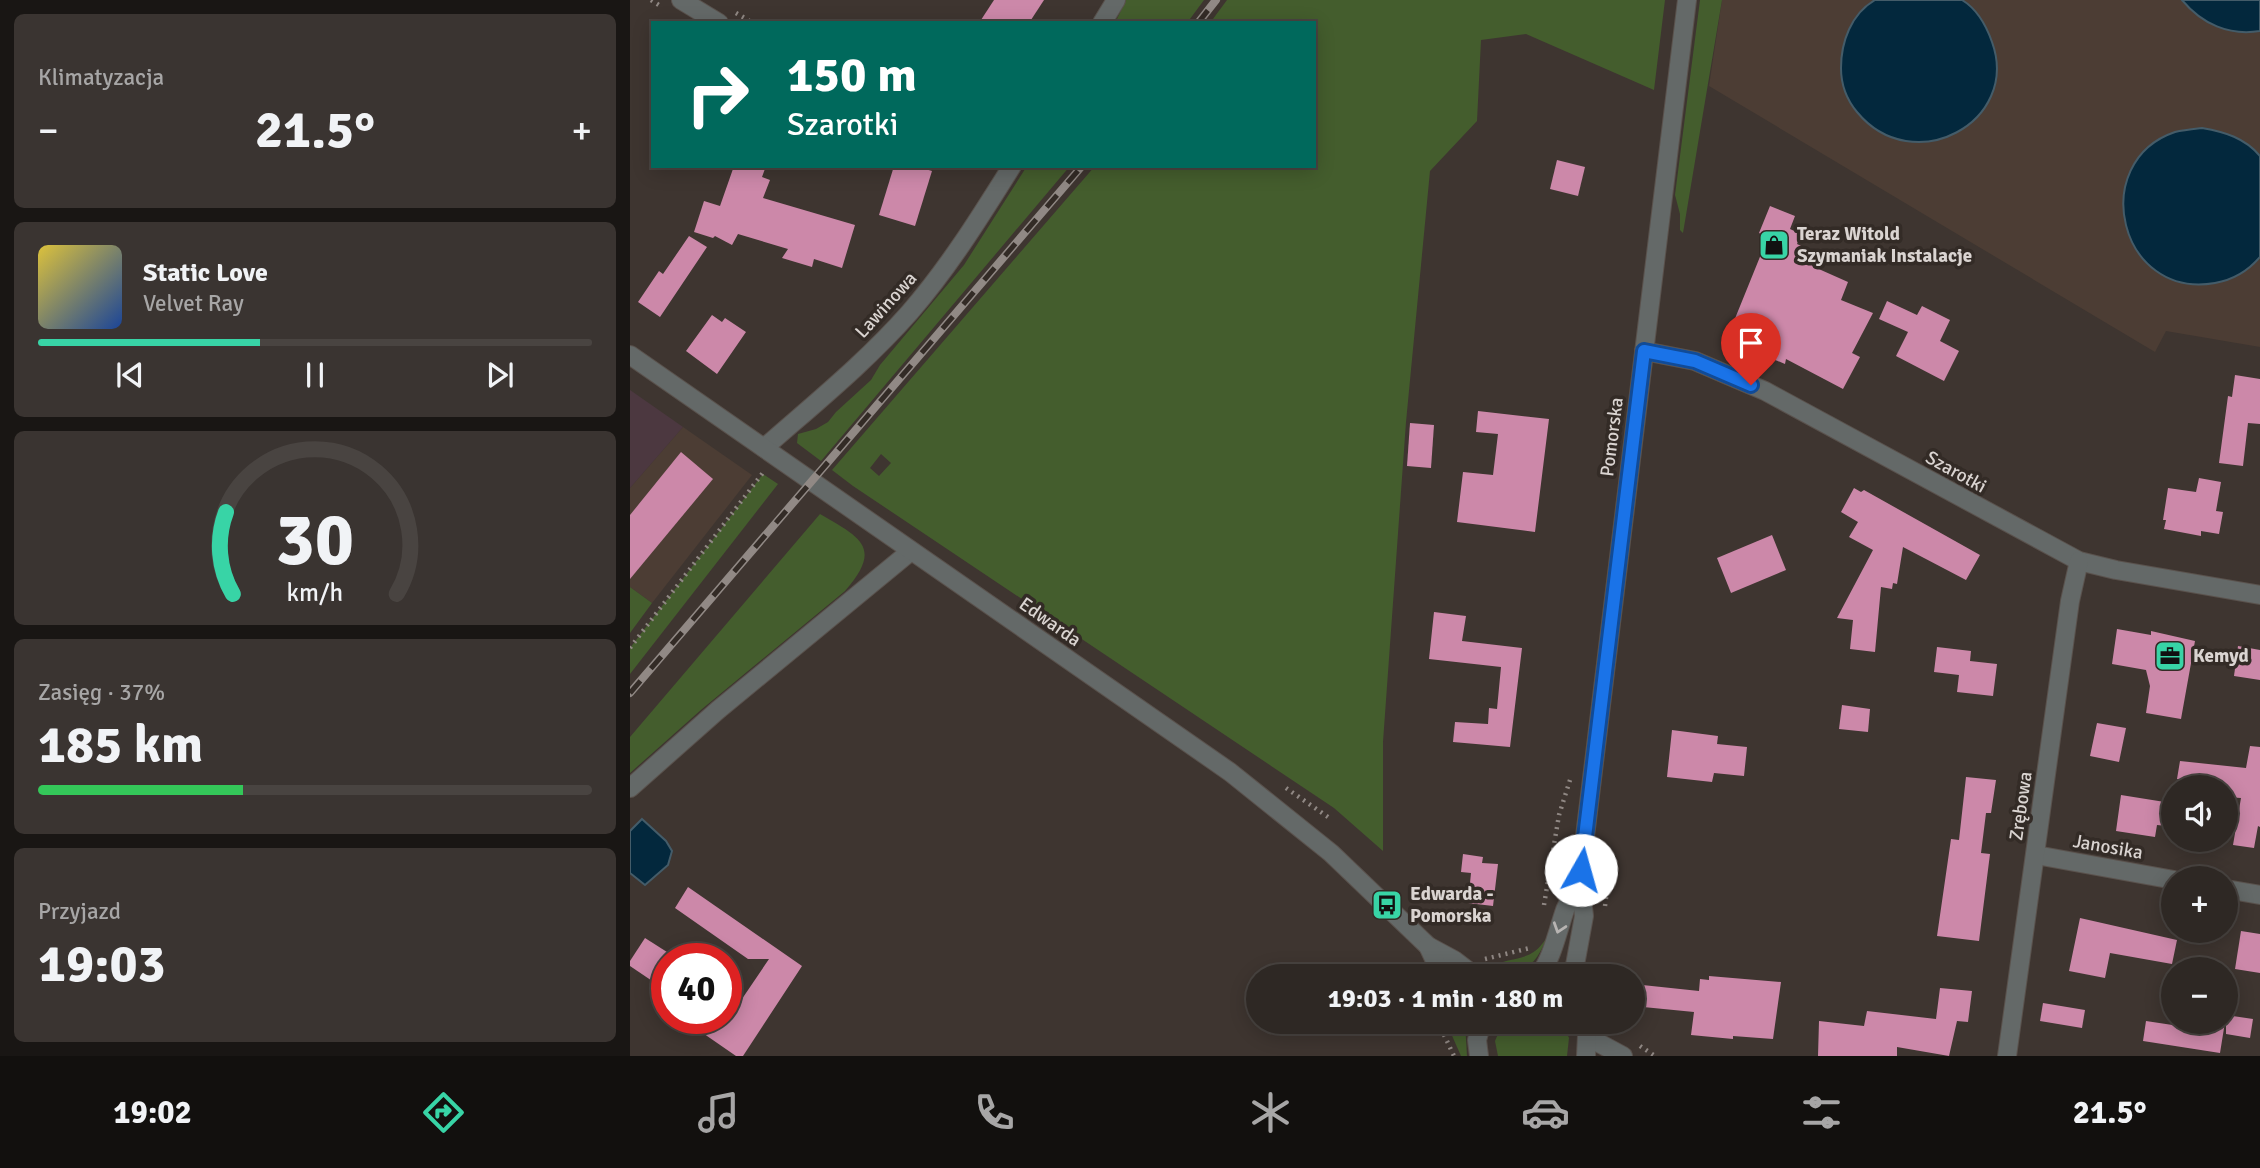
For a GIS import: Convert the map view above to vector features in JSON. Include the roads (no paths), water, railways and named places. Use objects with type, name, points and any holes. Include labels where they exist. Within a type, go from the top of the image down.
[{"type":"street","points":[[681,0],[716,21]]},
{"type":"street","points":[[1103,21],[1116,0]]},
{"type":"street","name":"Pomorska","points":[[1575,964],[1584,916],[1580,880],[1686,0]]},
{"type":"street","name":"Lawinowa","points":[[769,452],[908,314],[965,241],[1011,168]]},
{"type":"street","name":"Szarotki","points":[[1644,351],[1695,361],[1765,391],[2079,561],[2260,595]]},
{"type":"street","name":"Edwarda","points":[[630,355],[1230,772],[1340,861],[1427,946],[1459,964]]},
{"type":"street","points":[[630,788],[708,718],[911,551]]},
{"type":"street","name":"Zrębowa","points":[[2007,1056],[2070,601],[2079,561]]},
{"type":"street","name":"Janosika","points":[[2036,855],[2161,878]]},
{"type":"street","name":"Pomorska","points":[[1546,964],[1565,911],[1580,880]]},
{"type":"street","points":[[2238,891],[2260,895]]},
{"type":"street","name":"Edwarda","points":[[1427,946],[1437,964]]},
{"type":"street","points":[[1586,1056],[1587,1034]]},
{"type":"street","points":[[1591,1034],[1597,1042],[1623,1056]]},
{"type":"water","points":[[1875,0],[1962,0],[1977,13],[1992,42],[1997,71],[1991,96],[1977,117],[1956,132],[1932,141],[1906,141],[1880,132],[1857,112],[1843,86],[1841,58],[1845,39],[1854,21]]},
{"type":"water","points":[[2182,0],[2260,0],[2260,31],[2227,30],[2198,16]]},
{"type":"water","points":[[2202,128],[2234,137],[2260,156],[2260,257],[2245,271],[2228,280],[2215,283],[2182,283],[2156,271],[2137,251],[2126,225],[2124,197],[2131,171],[2148,148],[2175,132]]},
{"type":"water","points":[[642,819],[666,841],[672,851],[668,865],[645,885],[630,873],[630,831]]},
{"type":"railway","points":[[1200,21],[1216,0]]},
{"type":"railway","points":[[630,693],[1080,168]]},
{"type":"place","name":"Teraz Witold Szymaniak Instalacje","points":[[1774,245]]},
{"type":"place","name":"Kemyd","points":[[2170,656]]},
{"type":"place","name":"Edwarda - Pomorska","points":[[1387,905]]}]
